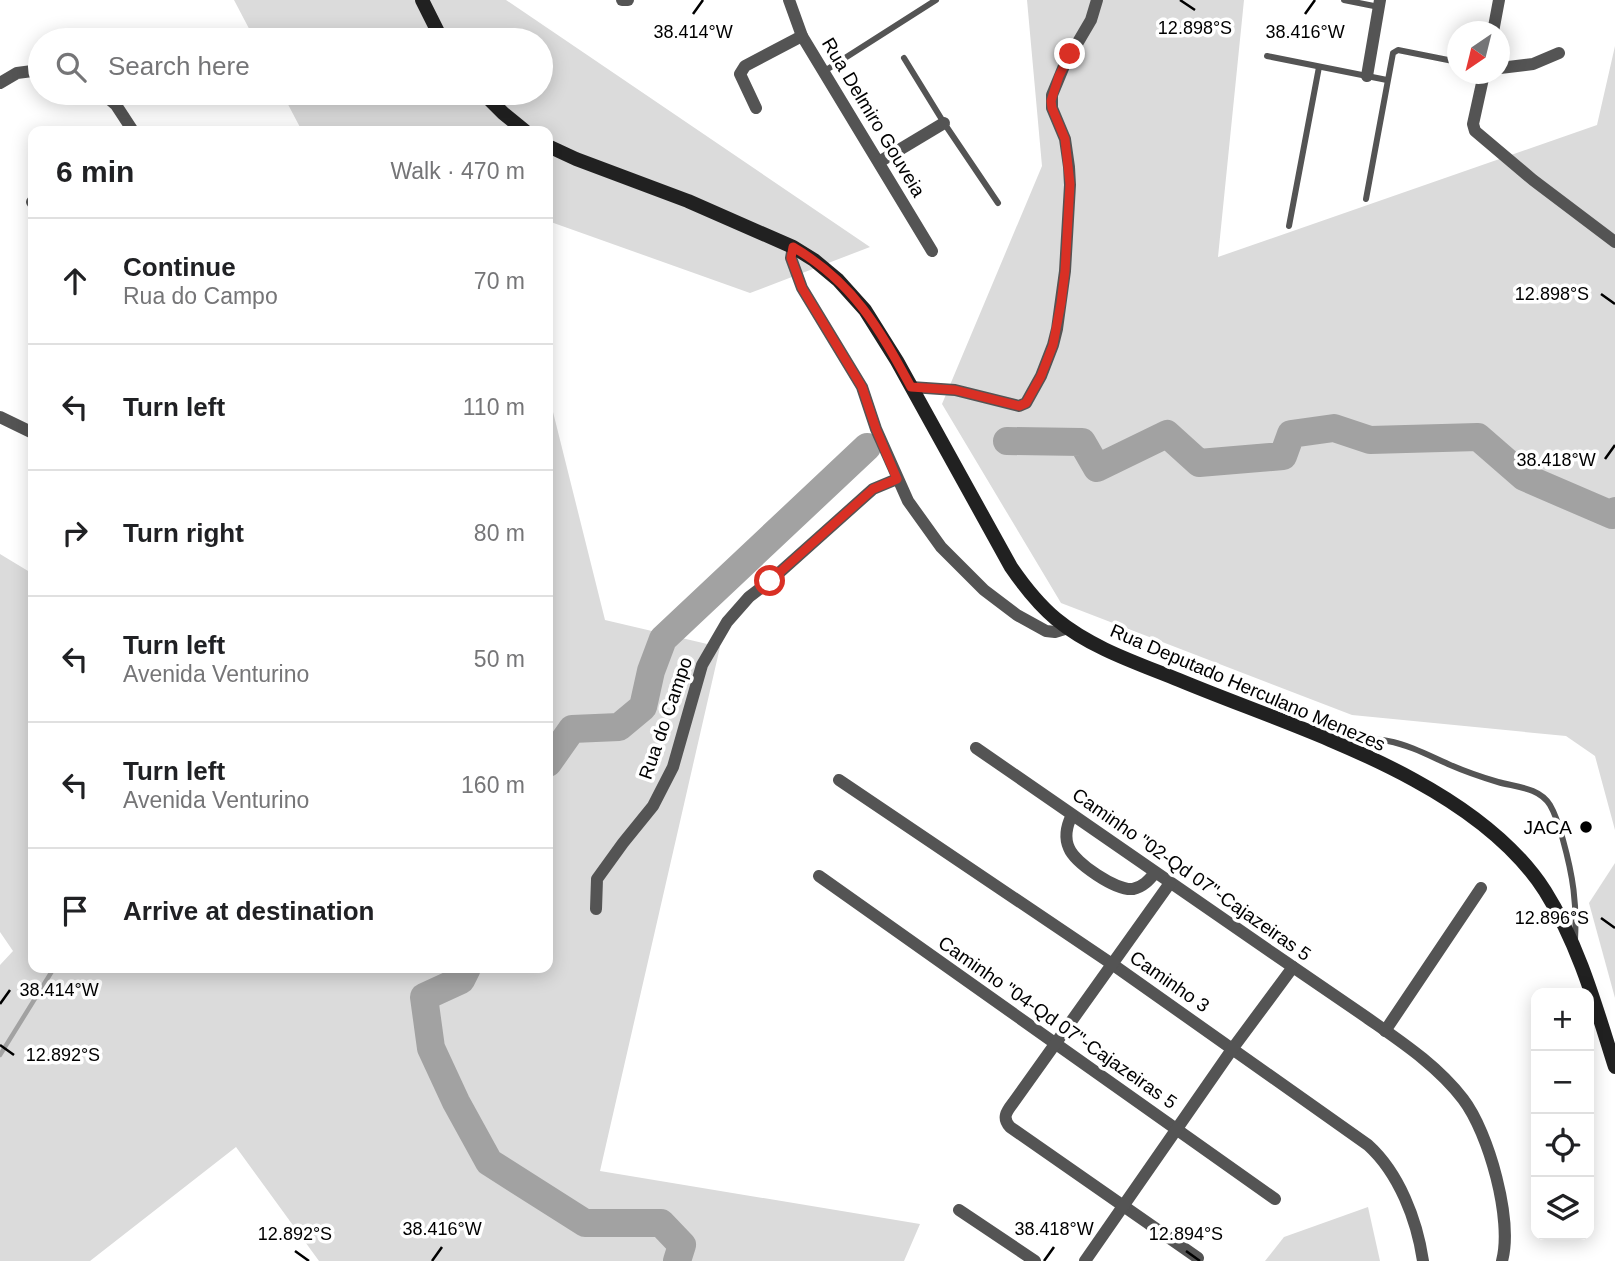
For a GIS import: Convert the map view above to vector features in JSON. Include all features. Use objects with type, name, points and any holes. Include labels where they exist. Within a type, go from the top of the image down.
[{"type":"main road","points":[[422,0],[436,28]]},
{"type":"main road","points":[[495,105],[519,126]]},
{"type":"main road","name":"Rua Deputado Herculano Menezes","points":[[553,148],[688,201],[793,247],[838,280],[865,310],[1011,567],[1028,592],[1058,621],[1091,642],[1137,664],[1333,742],[1423,785],[1479,821],[1505,842],[1544,889],[1562,920],[1585,974],[1615,1067]]},
{"type":"street","points":[[621,0],[628,0]]},
{"type":"street","name":"Rua Delmiro Gouveia","points":[[789,0],[802,36],[932,251]]},
{"type":"street","points":[[911,387],[955,390],[1019,406],[1026,403],[1041,376],[1053,345],[1061,303],[1070,184],[1065,139],[1051,101],[1064,66],[1091,20],[1097,0]]},
{"type":"street","points":[[1495,21],[1499,0]]},
{"type":"street","points":[[1367,76],[1380,4]]},
{"type":"street","points":[[756,108],[741,71],[745,66],[802,36]]},
{"type":"street","points":[[1510,67],[1533,64],[1559,53]]},
{"type":"street","points":[[0,83],[17,73],[28,72]]},
{"type":"street","points":[[1482,84],[1473,124],[1475,131],[1533,180],[1615,242]]},
{"type":"street","points":[[116,105],[131,126]]},
{"type":"street","points":[[879,162],[944,123]]},
{"type":"street","points":[[793,247],[791,258],[802,288],[862,387],[876,429],[908,501],[941,547],[984,590],[1017,615],[1046,631],[1055,632],[1068,628]]},
{"type":"street","points":[[0,417],[28,431]]},
{"type":"street","name":"Rua do Campo","points":[[596,909],[597,879],[653,806],[673,767],[702,665],[719,633],[748,597],[770,581],[873,489],[897,479]]},
{"type":"street","name":"Caminho \"02-Qd 07\"-Cajazeiras 5","points":[[976,748],[1427,1061],[1463,1099],[1489,1150],[1505,1232],[1502,1261]]},
{"type":"street","name":"Caminho 3","points":[[839,780],[1233,1048],[1379,1155],[1392,1171],[1404,1194],[1423,1261]]},
{"type":"street","points":[[1072,815],[1066,839],[1073,855],[1080,862],[1113,885],[1123,888],[1141,886],[1154,873]]},
{"type":"street","name":"Caminho \"04-Qd 07\"-Cajazeiras 5","points":[[819,876],[1275,1199]]},
{"type":"street","points":[[1170,883],[1013,1103],[1005,1122],[1198,1258]]},
{"type":"street","points":[[1385,1031],[1481,888]]},
{"type":"street","points":[[1085,1261],[1233,1048],[1293,967]]},
{"type":"street","points":[[959,1210],[1035,1261]]},
{"type":"lane","points":[[823,72],[936,0]]},
{"type":"lane","points":[[1344,0],[1380,4]]},
{"type":"lane","points":[[1366,199],[1393,53],[1398,50],[1447,60]]},
{"type":"lane","points":[[1267,56],[1387,80]]},
{"type":"lane","points":[[904,58],[998,203]]},
{"type":"lane","points":[[1289,226],[1319,67]]},
{"type":"lane","points":[[1333,742],[1387,741],[1407,746],[1472,774],[1532,790],[1543,797],[1550,804],[1560,828],[1574,887],[1575,949]]},
{"type":"shaded area","points":[[234,0],[506,0],[547,28],[249,28]]},
{"type":"shaded area","points":[[1027,0],[1244,0],[1218,257],[1597,125],[1615,46],[1615,830],[1595,756],[1566,736],[1352,715],[1061,603],[942,404],[1042,166]]},
{"type":"shaded area","points":[[553,32],[870,247],[750,293],[553,223],[553,126],[299,126],[288,105],[553,105]]},
{"type":"shaded area","points":[[553,412],[605,620],[720,647],[600,1171],[920,1224],[904,1261],[319,1261],[236,1147],[90,1261],[0,1261],[0,965],[13,951],[0,932],[0,554],[28,571],[28,973],[553,973]]},
{"type":"shaded area","points":[[1615,863],[1615,998],[1589,903]]},
{"type":"shaded area","points":[[1368,1207],[1380,1261],[1265,1261],[1284,1237]]},
{"type":"waterway","points":[[1007,441],[1082,442],[1097,468],[1167,434],[1199,463],[1283,456],[1291,434],[1334,428],[1370,440],[1478,437],[1524,477],[1612,515],[1615,511]]},
{"type":"waterway","points":[[553,756],[572,729],[619,727],[643,707],[651,671],[663,639],[867,447]]},
{"type":"waterway","points":[[0,1055],[51,973]]},
{"type":"waterway","points":[[464,973],[461,980],[424,997],[431,1048],[456,1102],[489,1162],[585,1223],[661,1223],[682,1245],[677,1261]]},
{"type":"place","name":"JACA","points":[[1586,827]]},
{"type":"route","points":[[770,581],[873,489],[897,479],[862,387],[802,288],[791,258],[793,247],[814,260],[850,292],[865,310],[911,387],[955,390],[1019,406],[1026,403],[1041,376],[1053,345],[1061,303],[1070,184],[1065,139],[1051,101],[1070,54]]}]
